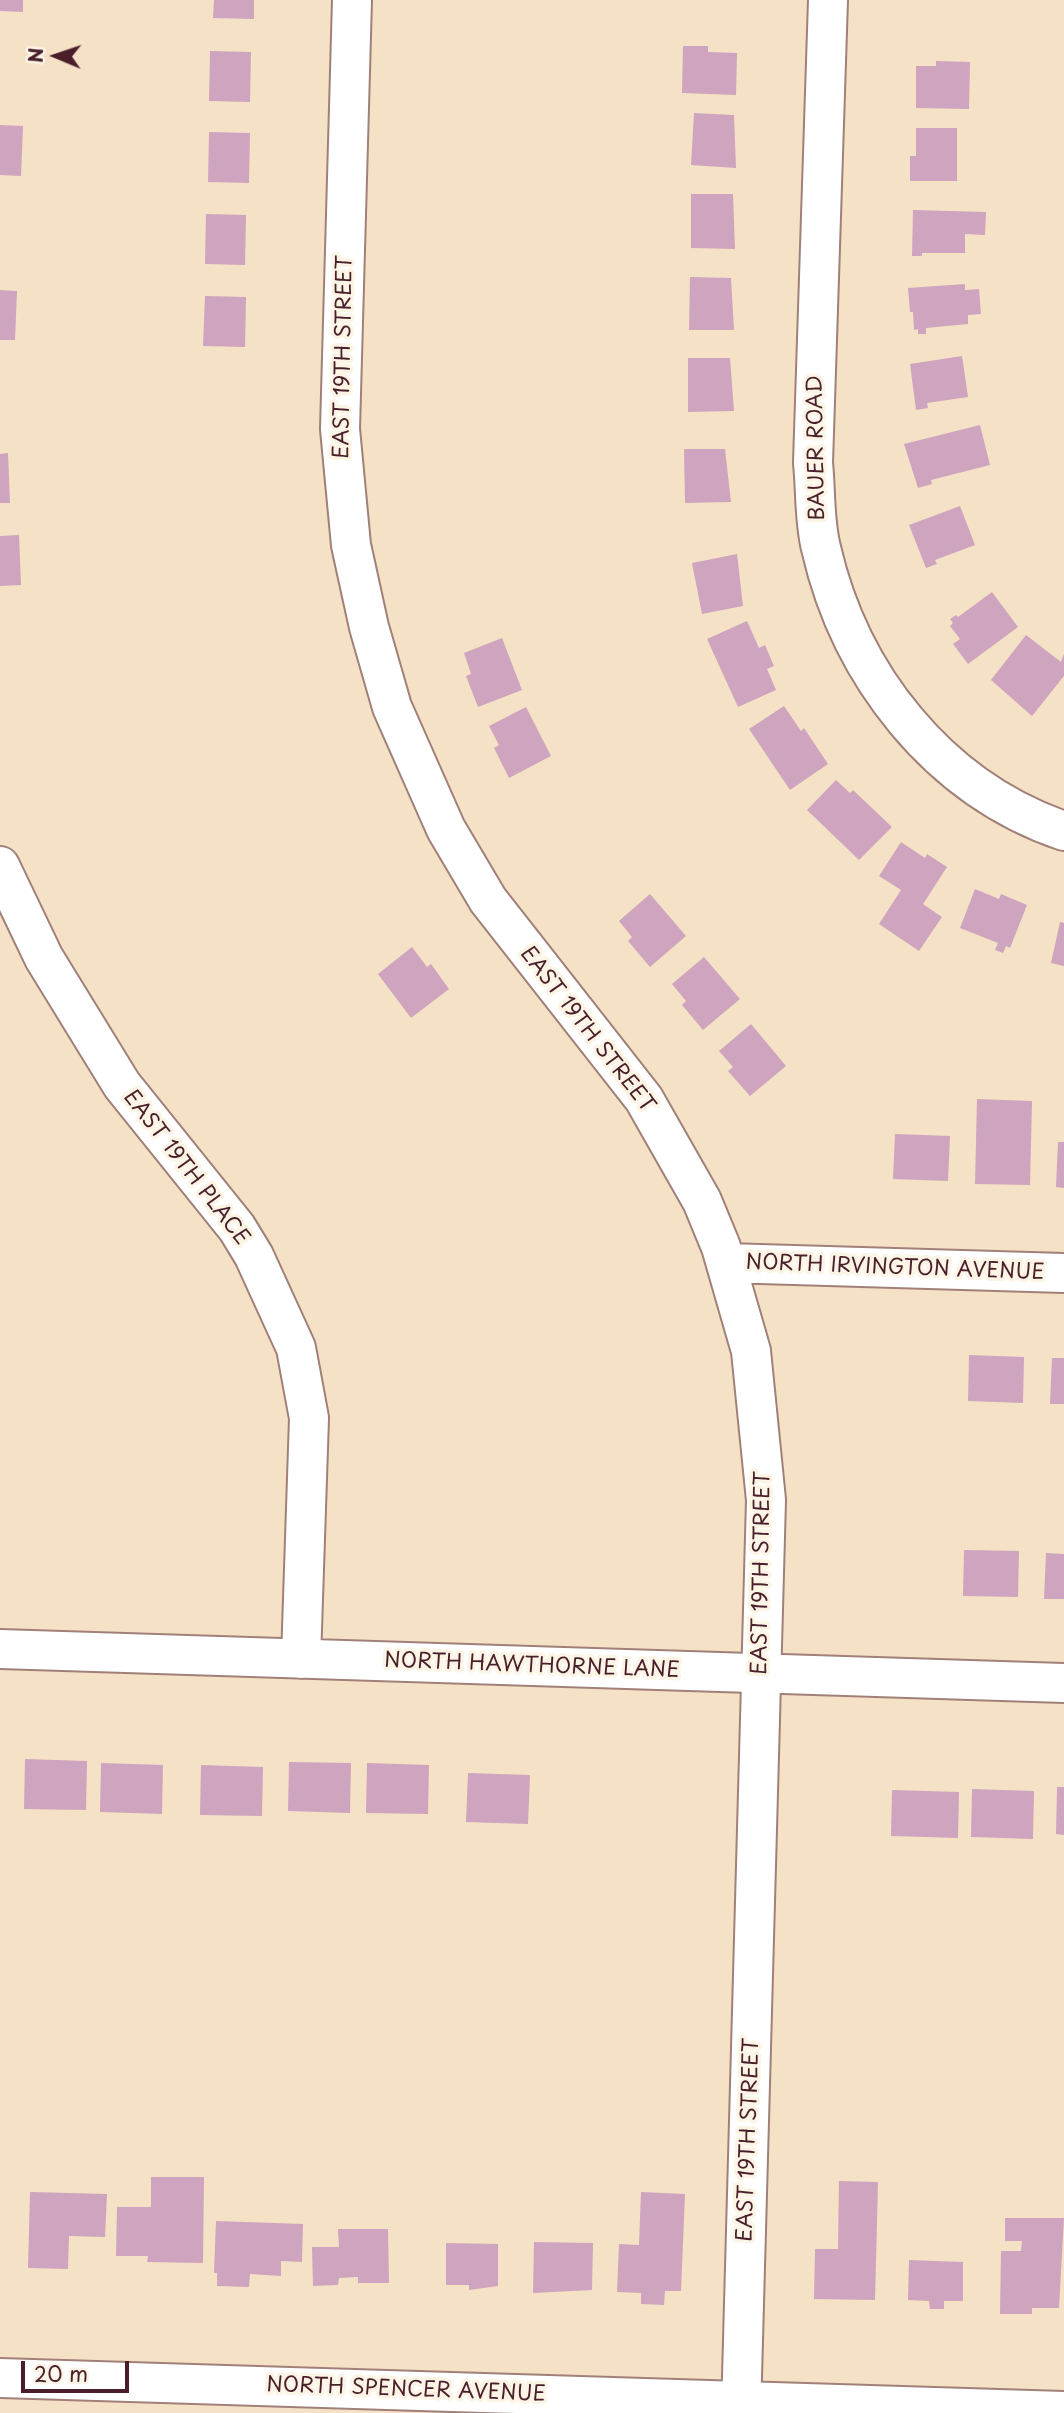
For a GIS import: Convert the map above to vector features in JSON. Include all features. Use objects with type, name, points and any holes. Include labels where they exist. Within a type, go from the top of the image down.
[{"type":"street","name":"EAST 19TH STREET","points":[[352,0],[340,429],[351,545],[383,675],[412,754],[446,829],[488,900],[644,1099],[702,1201],[726,1263],[751,1351],[760,1410],[766,1500],[741,2407]]},
{"type":"street","name":"BAUER ROAD","points":[[828,0],[813,463],[818,530],[824,562],[839,610],[860,655],[876,683],[906,723],[955,770],[994,798],[1023,814],[1064,831]]},
{"type":"street","name":"EAST 19TH PLACE","points":[[0,866],[22,914],[69,1001],[129,1094],[237,1228],[284,1316],[301,1364],[309,1418],[300,1659]]},
{"type":"street","name":"NORTH IRVINGTON AVENUE","points":[[726,1263],[1064,1273]]},
{"type":"street","name":"NORTH HAWTHORNE LANE","points":[[0,1649],[1064,1683]]},
{"type":"street","name":"NORTH SPENCER AVENUE","points":[[0,2378],[741,2407],[1064,2411]]},
{"type":"building","points":[[0,0],[23,0],[23,12],[0,11]]},
{"type":"building","points":[[214,0],[254,0],[254,19],[213,18]]},
{"type":"building","points":[[683,46],[708,46],[708,52],[737,53],[736,95],[682,93]]},
{"type":"building","points":[[210,51],[251,52],[250,102],[209,101]]},
{"type":"building","points":[[936,61],[970,62],[969,109],[916,108],[916,66],[936,66]]},
{"type":"building","points":[[694,113],[734,115],[736,168],[691,165]]},
{"type":"building","points":[[0,125],[23,126],[21,176],[0,175]]},
{"type":"building","points":[[916,128],[957,128],[957,181],[910,181],[910,156],[916,156]]},
{"type":"building","points":[[209,132],[250,133],[249,183],[208,182]]},
{"type":"building","points":[[691,194],[733,194],[735,249],[691,248]]},
{"type":"building","points":[[913,210],[986,212],[985,235],[965,234],[965,253],[922,253],[922,256],[912,256]]},
{"type":"building","points":[[206,214],[246,215],[245,265],[205,264]]},
{"type":"building","points":[[690,277],[731,278],[734,330],[689,330]]},
{"type":"building","points":[[965,284],[965,290],[979,289],[981,314],[968,315],[968,324],[926,328],[926,334],[918,334],[918,329],[914,330],[908,288]]},
{"type":"building","points":[[0,290],[17,291],[15,340],[0,340]]},
{"type":"building","points":[[205,296],[246,297],[245,347],[203,346]]},
{"type":"building","points":[[962,356],[968,397],[927,403],[928,408],[916,410],[910,364]]},
{"type":"building","points":[[688,358],[730,358],[734,411],[688,412]]},
{"type":"building","points":[[980,425],[990,465],[931,480],[932,484],[918,488],[904,444]]},
{"type":"building","points":[[684,449],[725,449],[731,502],[685,503]]},
{"type":"building","points":[[8,453],[10,503],[0,503],[0,454]]},
{"type":"building","points":[[960,506],[975,545],[935,560],[937,564],[926,568],[909,525]]},
{"type":"building","points":[[19,535],[21,585],[0,586],[0,536]]},
{"type":"building","points":[[737,554],[743,606],[702,614],[692,563]]},
{"type":"building","points":[[992,592],[1018,627],[968,664],[953,644],[960,639],[950,626],[953,623],[950,619],[956,615],[958,617]]},
{"type":"building","points":[[747,621],[759,648],[765,645],[774,666],[767,669],[776,690],[738,707],[707,639]]},
{"type":"building","points":[[1026,635],[1061,662],[1064,654],[1064,676],[1032,716],[991,680]]},
{"type":"building","points":[[502,638],[522,690],[478,707],[466,676],[471,674],[464,653]]},
{"type":"building","points":[[784,706],[801,731],[804,728],[828,764],[790,790],[749,729]]},
{"type":"building","points":[[526,707],[551,756],[509,778],[494,748],[499,745],[489,726]]},
{"type":"building","points":[[836,780],[850,793],[853,790],[892,827],[859,860],[807,810]]},
{"type":"building","points":[[901,842],[925,858],[927,854],[947,867],[923,904],[942,917],[919,951],[879,924],[901,890],[879,876]]},
{"type":"building","points":[[975,889],[999,899],[1001,894],[1027,905],[1010,948],[1006,946],[1003,953],[995,950],[998,943],[960,928]]},
{"type":"building","points":[[650,894],[686,936],[650,967],[628,941],[632,937],[619,921]]},
{"type":"building","points":[[1060,922],[1064,923],[1064,966],[1051,963]]},
{"type":"building","points":[[412,947],[427,967],[431,964],[449,989],[411,1018],[378,974]]},
{"type":"building","points":[[704,957],[740,999],[703,1030],[682,1005],[686,1001],[672,984]]},
{"type":"building","points":[[751,1024],[786,1066],[750,1096],[728,1071],[733,1067],[719,1051]]},
{"type":"building","points":[[977,1099],[1032,1101],[1030,1185],[975,1184]]},
{"type":"building","points":[[895,1134],[950,1136],[948,1181],[893,1179]]},
{"type":"building","points":[[1058,1142],[1064,1142],[1064,1188],[1056,1187]]},
{"type":"building","points":[[969,1355],[1024,1357],[1023,1403],[968,1401]]},
{"type":"building","points":[[1052,1358],[1064,1358],[1064,1404],[1050,1404]]},
{"type":"building","points":[[964,1550],[1019,1551],[1018,1597],[963,1596]]},
{"type":"building","points":[[1046,1553],[1064,1554],[1064,1599],[1044,1599]]},
{"type":"building","points":[[25,1759],[87,1761],[86,1810],[24,1809]]},
{"type":"building","points":[[289,1762],[351,1763],[350,1813],[288,1811]]},
{"type":"building","points":[[101,1763],[163,1765],[162,1814],[100,1812]]},
{"type":"building","points":[[367,1763],[429,1765],[428,1814],[366,1813]]},
{"type":"building","points":[[201,1765],[263,1767],[262,1816],[200,1815]]},
{"type":"building","points":[[468,1773],[530,1775],[528,1824],[466,1822]]},
{"type":"building","points":[[1057,1787],[1064,1787],[1064,1835],[1056,1834]]},
{"type":"building","points":[[972,1789],[1034,1791],[1033,1839],[971,1837]]},
{"type":"building","points":[[892,1790],[959,1792],[958,1838],[891,1836]]},
{"type":"building","points":[[151,2177],[204,2177],[203,2263],[147,2262],[148,2256],[116,2256],[117,2207],[151,2207]]},
{"type":"building","points":[[839,2181],[878,2182],[875,2300],[814,2299],[815,2249],[838,2249]]},
{"type":"building","points":[[30,2192],[107,2194],[105,2237],[69,2236],[68,2269],[28,2268]]},
{"type":"building","points":[[641,2192],[685,2194],[681,2291],[665,2291],[664,2305],[641,2304],[641,2293],[617,2292],[619,2244],[639,2245]]},
{"type":"building","points":[[1005,2218],[1064,2218],[1059,2308],[1032,2308],[1032,2314],[1000,2314],[1001,2251],[1021,2251],[1022,2241],[1005,2241]]},
{"type":"building","points":[[216,2221],[303,2224],[302,2262],[281,2261],[281,2276],[250,2274],[249,2287],[217,2286],[217,2273],[214,2273]]},
{"type":"building","points":[[338,2229],[388,2229],[389,2283],[358,2283],[358,2277],[339,2278],[338,2285],[313,2286],[312,2247],[339,2247]]},
{"type":"building","points":[[534,2242],[593,2243],[592,2290],[533,2293]]},
{"type":"building","points":[[446,2243],[498,2244],[498,2286],[469,2290],[469,2285],[446,2285]]},
{"type":"building","points":[[909,2260],[963,2262],[963,2301],[944,2301],[944,2309],[930,2309],[929,2301],[908,2300]]}]
